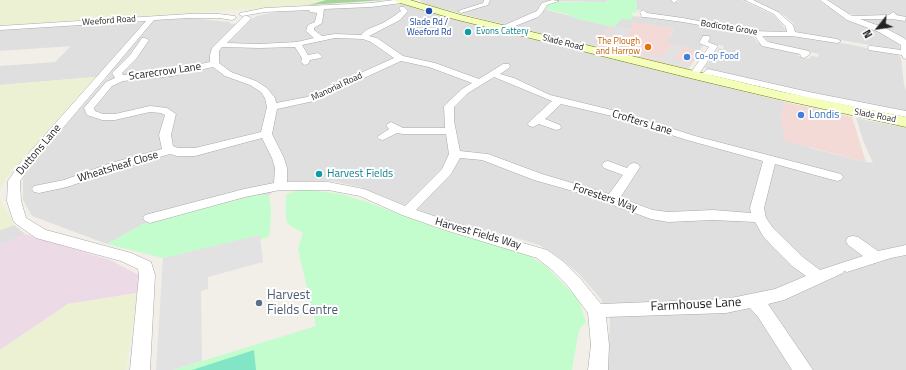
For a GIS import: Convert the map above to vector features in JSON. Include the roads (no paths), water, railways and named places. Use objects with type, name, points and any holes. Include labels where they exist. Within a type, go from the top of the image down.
[{"type":"main road","name":"Slade Road","points":[[402,5],[698,76],[848,107],[906,122]]},
{"type":"street","points":[[461,12],[486,4],[487,0]]},
{"type":"street","points":[[538,0],[547,3]]},
{"type":"street","points":[[502,28],[537,13],[542,5],[556,0]]},
{"type":"street","points":[[748,0],[776,13],[790,27],[792,34]]},
{"type":"street","points":[[823,0],[850,18],[894,36],[906,44],[906,55],[872,48]]},
{"type":"street","name":"Weeford Road","points":[[0,28],[189,16],[240,18],[279,10],[371,5],[402,5],[415,11]]},
{"type":"street","points":[[363,36],[389,23],[402,5]]},
{"type":"street","points":[[320,39],[310,31],[311,27],[318,23],[321,10]]},
{"type":"street","points":[[312,11],[332,10]]},
{"type":"street","name":"Bodicote Grove","points":[[641,14],[758,34],[767,32],[792,34],[837,41]]},
{"type":"street","points":[[850,18],[892,16],[905,19]]},
{"type":"street","name":"Duttons Lane","points":[[140,370],[147,275],[145,266],[126,256],[40,234],[20,220],[14,201],[14,181],[25,165],[152,18]]},
{"type":"street","points":[[240,18],[231,35],[216,50],[214,55],[214,64],[228,74],[253,83],[264,90],[270,98],[272,107],[266,134],[278,158],[281,168],[280,186]]},
{"type":"street","points":[[758,34],[765,44],[818,56]]},
{"type":"street","points":[[220,45],[259,46],[297,44],[340,35],[363,36],[374,40],[400,58],[432,65],[480,82]]},
{"type":"street","points":[[698,76],[714,46],[703,43],[706,38]]},
{"type":"street","points":[[121,78],[117,73],[146,43]]},
{"type":"street","points":[[297,44],[305,60],[318,56]]},
{"type":"street","name":"Manorial Road","points":[[272,107],[310,100],[400,58]]},
{"type":"street","name":"Scarecrow Lane","points":[[170,150],[165,135],[171,114],[168,112],[150,109],[115,117],[102,117],[91,113],[89,108],[109,84],[121,78],[172,73],[214,64]]},
{"type":"street","points":[[407,212],[447,171],[453,161],[455,154],[450,131],[448,113],[449,106],[460,94],[506,66]]},
{"type":"street","name":"Crofters Lane","points":[[492,74],[511,80],[547,97],[645,122],[690,138],[794,164],[816,165],[837,177]]},
{"type":"street","points":[[556,127],[535,122],[559,100]]},
{"type":"street","name":"Slade Road","points":[[848,107],[906,114]]},
{"type":"street","points":[[383,137],[394,127],[403,131],[450,131]]},
{"type":"street","points":[[170,150],[185,153],[195,152],[266,134]]},
{"type":"street","name":"Wheatsheaf Close","points":[[39,189],[66,188],[114,166],[170,150]]},
{"type":"street","name":"Foresters Way","points":[[455,154],[484,157],[538,178],[585,190],[634,209],[668,217],[713,215],[759,218]]},
{"type":"street","points":[[770,158],[757,208],[759,218],[768,232],[778,243],[798,262],[819,277]]},
{"type":"street","points":[[608,165],[632,170],[612,200]]},
{"type":"street","name":"Harvest Fields Way","points":[[150,218],[167,210],[280,186],[313,185],[346,189],[364,193],[407,212],[450,227],[526,248],[542,254],[558,266],[573,281],[597,311]]},
{"type":"street","points":[[853,241],[876,257]]},
{"type":"street","name":"Farmhouse Lane","points":[[597,311],[617,309],[726,306],[754,301],[778,295],[842,268],[876,257],[906,250]]},
{"type":"street","points":[[754,301],[764,312],[803,370]]},
{"type":"street","points":[[597,311],[600,345],[598,370]]},
{"type":"place","name":"Slade Rd / Weeford Rd","points":[[429,11]]},
{"type":"place","name":"Evons Cattery","points":[[468,32]]},
{"type":"place","name":"The Plough and Harrow","points":[[648,47]]},
{"type":"place","name":"Co-op Food","points":[[687,57]]},
{"type":"place","name":"Londis","points":[[801,115]]},
{"type":"place","name":"Harvest Fields","points":[[319,174]]},
{"type":"place","name":"Harvest Fields Centre","points":[[259,303]]}]
